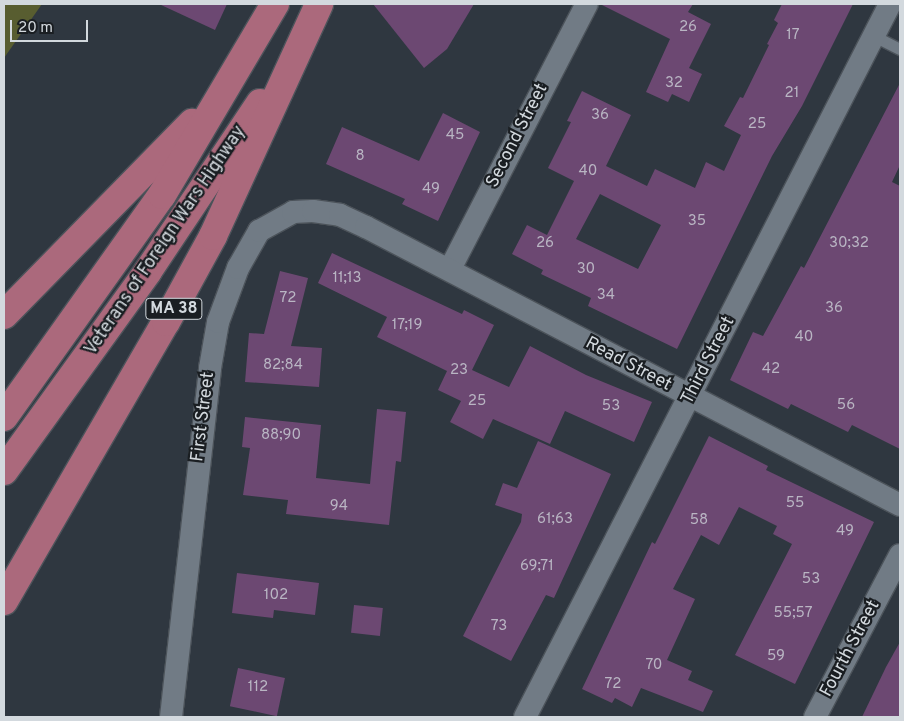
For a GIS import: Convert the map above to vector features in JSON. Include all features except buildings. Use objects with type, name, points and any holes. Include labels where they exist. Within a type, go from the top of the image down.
[{"type":"main road","name":"Veterans of Foreign Wars Highway","points":[[4,417],[135,235],[235,75],[275,4]]},
{"type":"main road","name":"Veterans of Foreign Wars Highway","points":[[4,471],[209,182],[319,4]]},
{"type":"main road","name":"MA 38","points":[[4,601],[213,236],[319,4]]},
{"type":"main road","points":[[4,315],[45,270],[156,162],[235,75]]},
{"type":"street","name":"Second Street","points":[[450,269],[587,4]]},
{"type":"street","name":"Third Street","points":[[526,717],[890,4]]},
{"type":"street","name":"First Street","points":[[170,717],[210,368],[222,307],[247,248],[258,231],[274,220],[294,212],[314,211],[340,215],[357,222]]},
{"type":"street","name":"Read Street","points":[[357,222],[450,269],[690,398],[900,505]]},
{"type":"street","name":"Fourth Street","points":[[816,717],[900,555]]},
{"type":"lane","points":[[874,36],[900,49]]},
{"type":"green space","points":[[4,4],[42,4],[4,58]]}]
